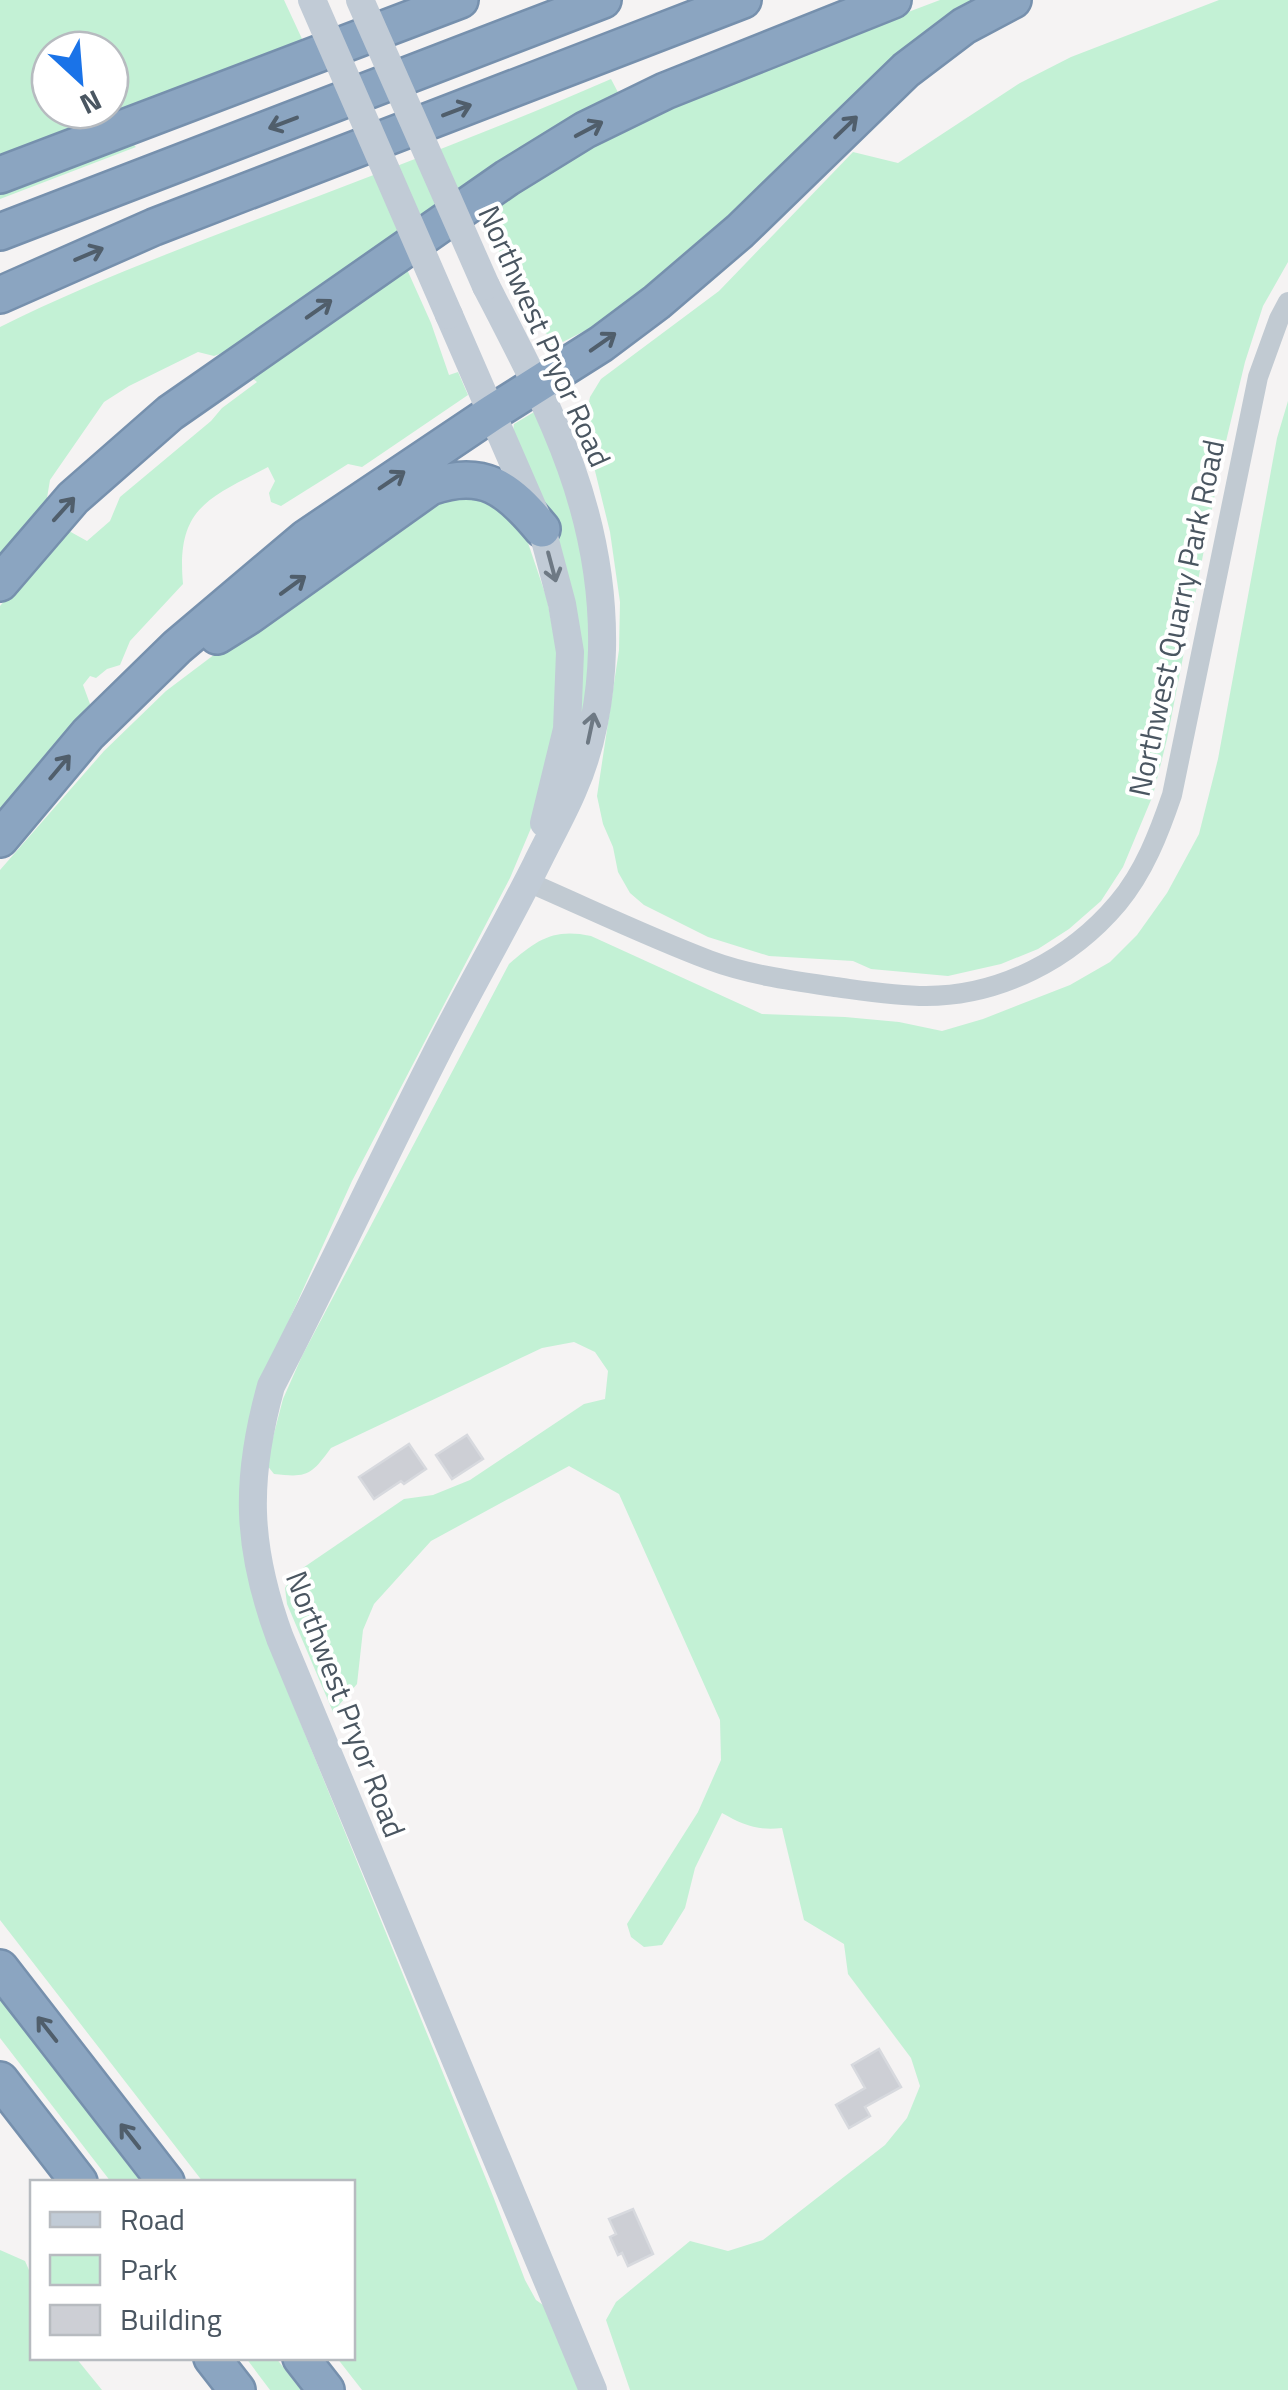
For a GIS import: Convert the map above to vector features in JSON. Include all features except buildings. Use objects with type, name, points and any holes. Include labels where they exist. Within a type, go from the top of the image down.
[{"type":"highway","points":[[0,174],[460,0]]},
{"type":"highway","points":[[0,232],[602,0]]},
{"type":"highway","points":[[0,294],[154,226],[742,0]]},
{"type":"highway","points":[[0,583],[73,498],[170,414],[506,178],[585,130],[664,91],[893,0]]},
{"type":"highway","points":[[0,839],[88,734],[124,698],[177,646],[306,538],[601,344],[657,302],[740,231],[906,70],[964,26],[1012,0]]},
{"type":"highway","points":[[124,698],[249,616],[430,487],[466,478],[502,488],[522,504],[542,529]]},
{"type":"highway","points":[[0,1968],[164,2180]]},
{"type":"highway","points":[[0,2080],[76,2180]]},
{"type":"highway","points":[[214,2360],[237,2390]]},
{"type":"highway","points":[[303,2360],[326,2390]]},
{"type":"main road","name":"Northwest Pryor Road","points":[[312,0],[542,529],[562,604],[570,652],[567,729],[528,882]]},
{"type":"main road","name":"Northwest Pryor Road","points":[[360,0],[486,286],[537,384],[573,468],[589,523],[598,580],[600,684],[575,787],[434,1057],[271,1386],[253,1469],[252,1523],[260,1581],[280,1638],[592,2390]]},
{"type":"street","name":"Northwest Quarry Park Road","points":[[528,882],[712,962],[788,980],[860,990],[927,996],[980,990],[1020,977],[1065,952],[1120,902],[1162,826],[1172,795],[1258,377],[1288,302]]},
{"type":"green space","points":[[0,0],[284,0],[303,41],[130,109],[130,30],[30,30],[30,130],[76,130],[0,160]]},
{"type":"green space","points":[[940,0],[975,0],[926,35],[735,218],[610,318],[553,347],[522,286],[520,291],[511,278],[481,212],[588,145],[645,117],[762,67]]},
{"type":"green space","points":[[1219,0],[1288,0],[1288,262],[1263,306],[1245,362],[1222,458],[1167,739],[1153,795],[1123,867],[1101,901],[1038,949],[1001,964],[948,976],[871,969],[853,961],[769,956],[708,937],[644,905],[630,893],[618,872],[597,796],[619,650],[620,602],[610,532],[584,426],[590,397],[601,379],[719,291],[853,152],[898,163],[1020,83],[1071,57]]},
{"type":"green space","points":[[611,79],[622,100],[259,340],[214,356],[198,352],[104,402],[50,480],[49,509],[0,570],[0,327],[126,271]]},
{"type":"green space","points":[[129,140],[136,147],[0,199],[0,189]]},
{"type":"green space","points":[[405,265],[449,375],[458,372],[468,395],[362,467],[348,464],[281,506],[271,502],[269,493],[275,481],[268,467],[228,488],[200,509],[185,538],[183,584],[130,641],[120,665],[96,678],[90,676],[83,685],[93,712],[0,824],[0,606],[69,531],[87,541],[110,521],[120,497],[257,382],[252,378]]},
{"type":"green space","points":[[1288,401],[1288,2390],[630,2390],[606,2320],[616,2302],[690,2241],[728,2251],[763,2240],[885,2145],[907,2118],[920,2086],[911,2058],[848,1974],[844,1944],[804,1920],[782,1828],[751,1826],[722,1813],[695,1868],[685,1908],[662,1945],[644,1947],[631,1937],[627,1924],[698,1812],[721,1760],[720,1720],[619,1494],[569,1466],[431,1541],[374,1604],[363,1630],[357,1684],[333,1712],[287,1604],[285,1588],[294,1574],[404,1499],[433,1495],[470,1480],[584,1404],[605,1399],[608,1371],[595,1352],[574,1342],[542,1348],[331,1448],[313,1469],[302,1475],[274,1474],[266,1464],[283,1399],[509,964],[537,942],[556,935],[591,936],[762,1014],[899,1022],[942,1031],[1070,985],[1110,962],[1137,935],[1167,893],[1199,834],[1218,759],[1277,438]]},
{"type":"green space","points":[[534,412],[580,523],[593,654],[573,766],[557,531],[513,431],[514,424]]},
{"type":"green space","points":[[453,489],[498,501],[523,528],[547,599],[558,658],[557,710],[534,821],[510,878],[352,1181],[262,1380],[248,1425],[277,1665],[525,2280],[536,2300],[553,2312],[583,2390],[362,2390],[339,2360],[355,2360],[355,2180],[201,2180],[0,1920],[0,870],[104,751],[166,691]]},
{"type":"green space","points":[[0,1999],[139,2180],[109,2180],[0,2038]]},
{"type":"green space","points":[[0,2250],[25,2261],[30,2272],[30,2360],[78,2360],[102,2390],[0,2390]]},
{"type":"green space","points":[[248,2360],[278,2360],[301,2390],[270,2390]]}]
